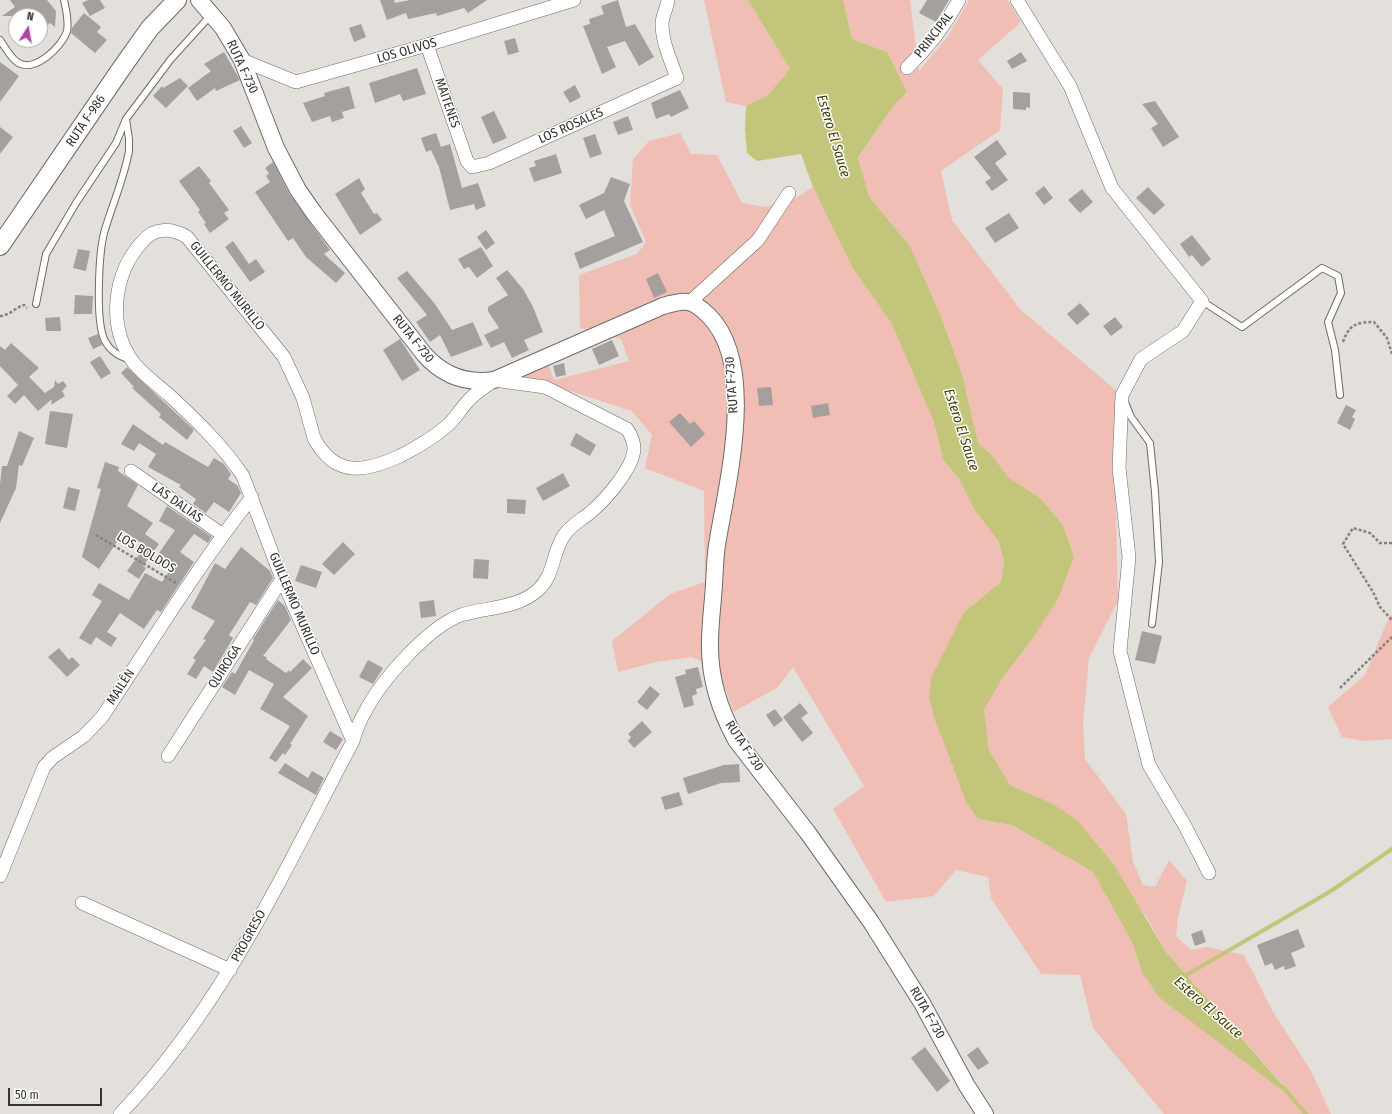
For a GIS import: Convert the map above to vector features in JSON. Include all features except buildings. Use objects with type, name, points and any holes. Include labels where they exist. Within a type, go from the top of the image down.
[{"type":"main road","name":"RUTA F-986","points":[[0,246],[150,28],[177,0]]},
{"type":"street","name":"RUTA F-730","points":[[199,0],[212,14],[242,60],[276,148],[298,190],[314,213],[430,361],[453,377],[472,382],[494,380],[663,306],[676,302],[690,302],[705,312],[718,328],[729,348],[734,370],[735,411],[732,460],[724,513],[718,540],[710,640],[713,682],[722,711],[736,740],[812,839],[879,934],[922,1003],[967,1086],[985,1114]]},
{"type":"street","name":"LOS OLIVOS","points":[[242,60],[296,82],[427,46],[574,0]]},
{"type":"street","name":"LOS ROSALES","points":[[467,161],[472,167],[489,163],[677,78],[665,45],[662,28],[662,18],[668,0]]},
{"type":"street","name":"PRINCIPAL","points":[[907,68],[934,39],[960,0]]},
{"type":"street","points":[[1017,0],[1070,86],[1112,188],[1202,301],[1183,331],[1141,359],[1122,395],[1119,468],[1129,557],[1120,651],[1150,765],[1185,826],[1209,873]]},
{"type":"street","name":"MAITENES","points":[[427,46],[467,161]]},
{"type":"street","points":[[690,302],[758,240],[789,193]]},
{"type":"street","name":"GUILLERMO MURILLO","points":[[353,741],[282,579],[243,476],[226,453],[192,417],[147,376],[133,361],[123,343],[117,325],[117,298],[119,285],[129,260],[143,240],[154,232],[168,230],[181,233],[192,242],[276,345],[298,384],[317,445],[328,457],[342,465],[358,469],[375,467],[414,449],[449,424],[468,400],[494,380]]},
{"type":"street","name":"PROGRESO","points":[[120,1114],[177,1048],[230,970],[353,741],[365,711],[384,684],[436,628],[460,616],[508,605],[525,598],[542,586],[553,568],[557,549],[565,533],[603,500],[630,463],[634,449],[627,429],[545,387],[494,380]]},
{"type":"street","name":"LAS DALIAS","points":[[131,471],[222,535]]},
{"type":"street","name":"MAILÉN","points":[[0,876],[44,767],[52,758],[84,736],[102,717],[222,535],[252,497]]},
{"type":"street","name":"QUIROGA","points":[[168,756],[282,579]]},
{"type":"street","points":[[82,903],[230,970]]},
{"type":"lane","points":[[0,40],[17,62],[25,65],[36,64],[53,50],[64,38],[68,24],[64,0]]},
{"type":"lane","points":[[36,304],[46,254],[76,203],[116,143],[126,119],[171,59],[212,14]]},
{"type":"lane","points":[[126,119],[130,139],[129,151],[104,234],[99,320],[102,334],[108,346],[119,356],[133,361]]},
{"type":"lane","points":[[1202,301],[1242,327],[1322,268],[1338,276],[1341,293],[1328,322],[1336,359],[1340,395]]},
{"type":"lane","points":[[1122,395],[1131,417],[1150,443],[1155,492],[1159,562],[1152,624]]},
{"type":"path","points":[[0,316],[4,316],[24,305],[30,310],[36,304]]},
{"type":"path","points":[[1336,359],[1347,332],[1359,322],[1374,322],[1387,338],[1392,354]]},
{"type":"path","points":[[1392,543],[1380,543],[1370,533],[1353,528],[1343,544],[1373,592],[1380,607],[1392,620]]},
{"type":"path","name":"LOS BOLDOS","points":[[96,535],[186,589]]},
{"type":"path","points":[[1340,688],[1392,637]]},
{"type":"shaded area","points":[[704,0],[748,0],[790,69],[767,96],[746,106],[726,102]]},
{"type":"shaded area","points":[[843,0],[910,0],[919,71],[948,36],[969,0],[1008,0],[1021,22],[978,60],[1003,89],[1000,130],[941,171],[952,220],[1020,309],[1119,393],[1115,475],[1118,601],[1089,658],[1083,723],[1085,759],[1126,814],[1133,862],[1143,885],[1155,887],[1169,860],[1187,881],[1178,917],[1176,936],[1191,950],[1207,947],[1244,955],[1272,1010],[1311,1071],[1331,1114],[1164,1114],[1093,1028],[1080,975],[1041,974],[991,898],[988,877],[956,870],[934,896],[886,902],[833,809],[864,786],[793,667],[777,688],[733,712],[719,669],[692,657],[656,662],[618,672],[612,641],[670,594],[705,582],[704,491],[645,468],[652,435],[632,411],[517,374],[547,362],[554,380],[629,361],[621,339],[580,328],[579,275],[637,254],[646,242],[630,205],[633,159],[649,141],[680,133],[691,154],[717,155],[742,203],[766,207],[796,198],[813,187],[852,267],[892,324],[934,422],[943,459],[959,479],[974,509],[999,542],[1004,561],[1001,582],[964,612],[935,721],[978,819],[1012,825],[1093,872],[1133,944],[1142,972],[1228,1047],[1282,1090],[1286,1088],[1166,952],[1146,916],[1051,803],[1010,785],[989,750],[984,710],[1003,677],[1034,637],[1059,597],[1074,557],[1063,525],[1039,497],[1008,477],[991,454],[978,443],[962,374],[940,314],[910,246],[869,197],[858,159],[892,108],[907,92],[887,52],[852,39]]},
{"type":"shaded area","points":[[1392,615],[1392,739],[1363,741],[1342,737],[1328,707],[1365,675],[1389,617]]},
{"type":"water","points":[[748,0],[843,0],[852,39],[887,52],[907,92],[892,108],[858,158],[869,197],[910,246],[940,314],[962,374],[978,443],[991,454],[1008,477],[1039,497],[1063,525],[1074,557],[1059,597],[1034,637],[1003,677],[984,710],[989,750],[1010,785],[1051,803],[1077,820],[1114,865],[1166,952],[1286,1089],[1282,1090],[1160,998],[1142,972],[1133,944],[1093,872],[1012,825],[978,819],[966,802],[935,721],[929,697],[931,678],[964,612],[1001,582],[1004,561],[999,542],[974,509],[959,479],[943,459],[934,422],[892,324],[852,267],[813,187],[801,154],[757,161],[747,153],[745,129],[746,106],[767,96],[790,69]]},
{"type":"waterway","points":[[1183,977],[1331,891],[1392,849]]},
{"type":"waterway","name":"Estero El Sauce","points":[[1282,1086],[1306,1114]]}]
